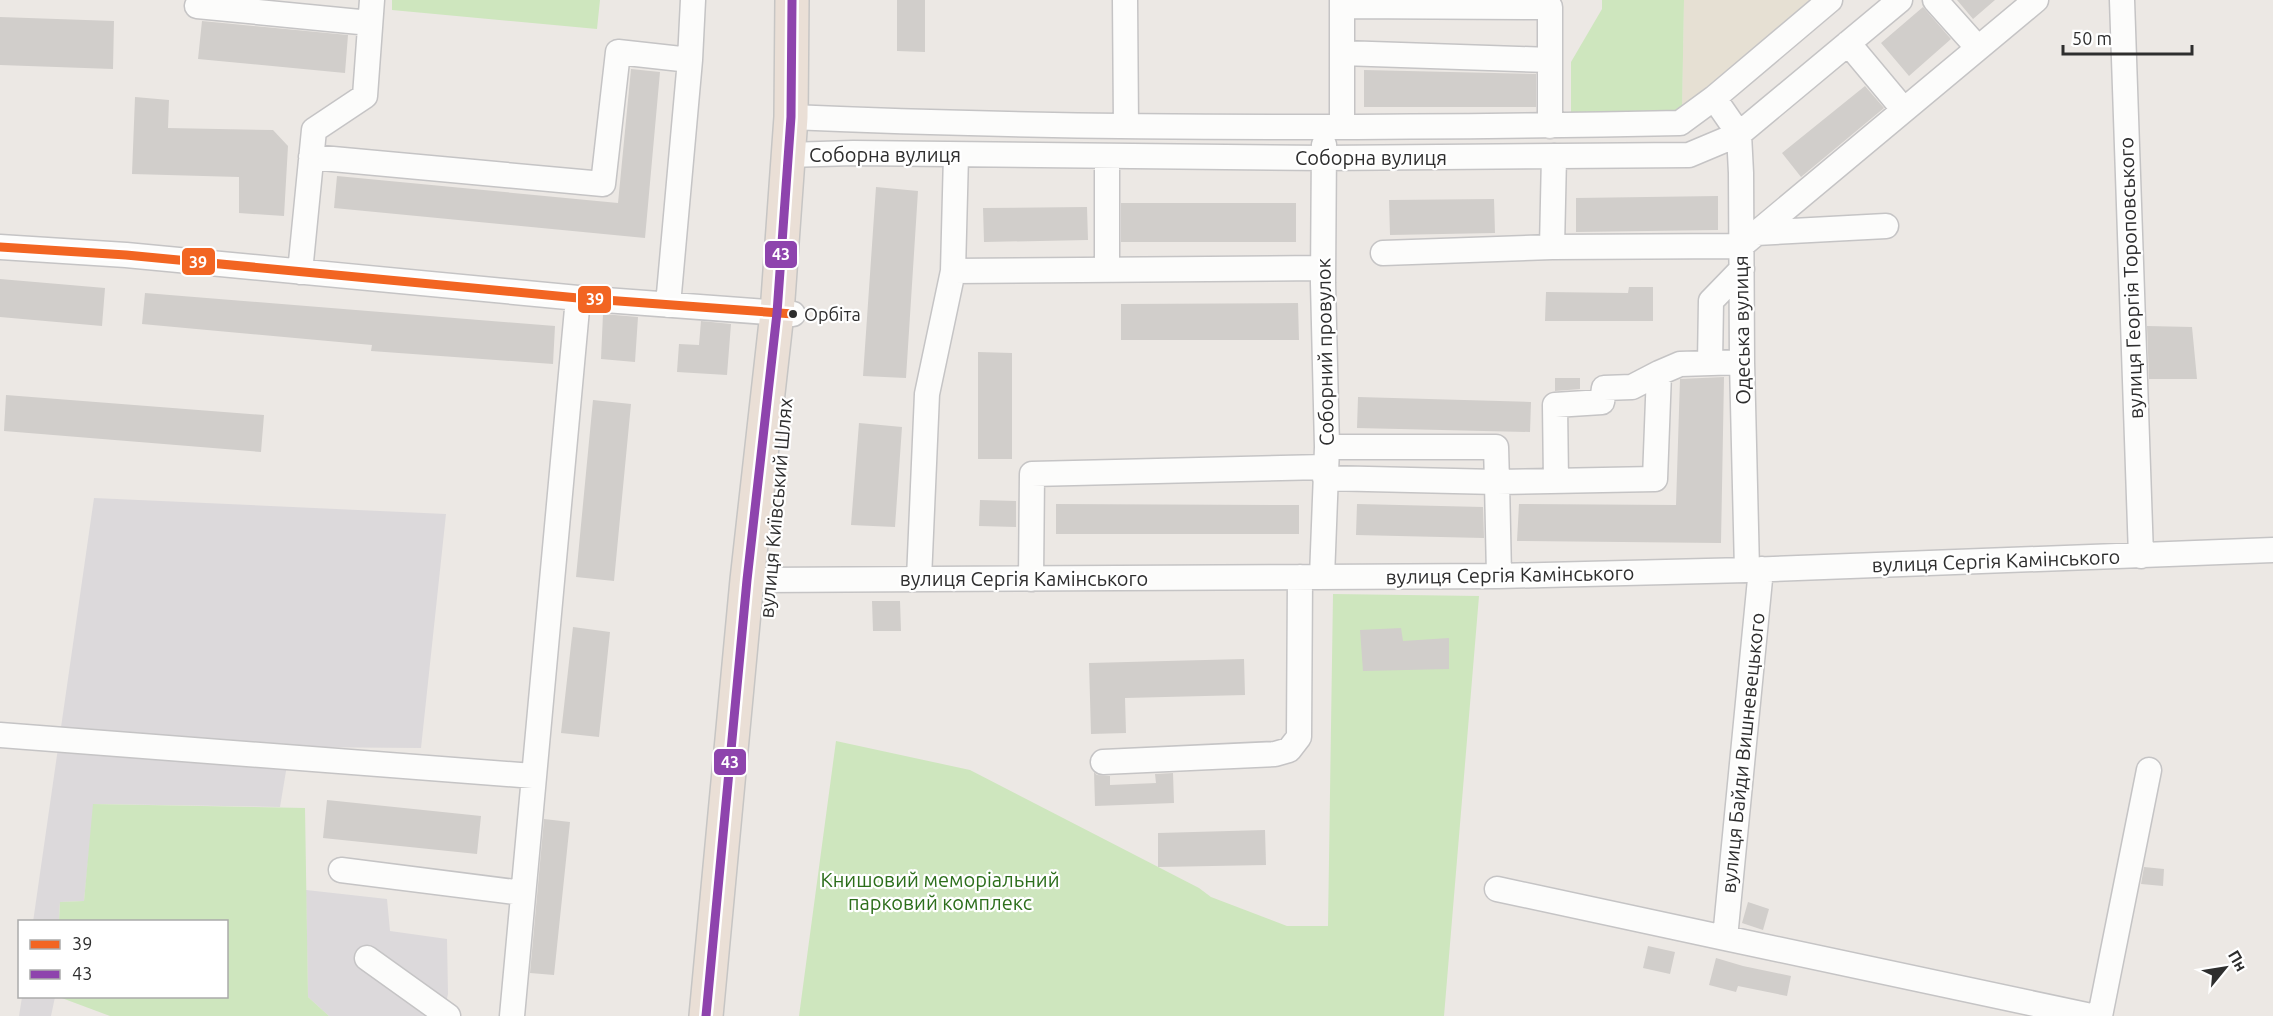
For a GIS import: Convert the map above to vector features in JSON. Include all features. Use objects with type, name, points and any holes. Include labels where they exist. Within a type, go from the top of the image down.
[{"type":"highway","name":"вулиця Київський Шлях","points":[[792,0],[800,117]]},
{"type":"highway","name":"вулиця Київський Шлях","points":[[706,1016],[758,580],[785,314],[810,0]]},
{"type":"highway","name":"вулиця Київський Шлях","points":[[727,1016],[758,580]]},
{"type":"street","points":[[668,305],[690,60],[693,0]]},
{"type":"street","points":[[1125,0],[1126,125]]},
{"type":"street","name":"Соборна вулиця","points":[[800,117],[1126,125],[1334,127],[1680,123],[1714,98],[1830,0]]},
{"type":"street","name":"Соборна вулиця","points":[[798,154],[1324,159],[1689,155],[1738,134],[1900,0]]},
{"type":"street","points":[[1935,0],[1977,48]]},
{"type":"street","points":[[1710,363],[1711,301],[1746,249],[1904,110],[2036,0]]},
{"type":"street","name":"вулиця Георгія Тороповського","points":[[2122,0],[2141,556]]},
{"type":"street","points":[[1342,3],[1550,3],[1550,126]]},
{"type":"street","name":"Соборний провулок","points":[[1103,762],[1275,754],[1289,750],[1299,737],[1311,577],[1326,464],[1324,159],[1334,127],[1342,53],[1342,3]]},
{"type":"street","points":[[197,6],[371,12],[365,96],[314,130],[300,272]]},
{"type":"street","points":[[1848,43],[1904,110]]},
{"type":"street","points":[[311,157],[603,184],[618,52],[690,60]]},
{"type":"street","points":[[1342,53],[1550,60]]},
{"type":"street","points":[[1714,98],[1738,134]]},
{"type":"street","name":"Одеська вулиця","points":[[1738,134],[1746,249],[1742,362],[1754,569]]},
{"type":"street","points":[[919,579],[927,394],[953,271],[956,155]]},
{"type":"street","points":[[1107,156],[1107,270]]},
{"type":"street","points":[[1552,247],[1554,156]]},
{"type":"street","points":[[1383,253],[1552,247],[1746,249],[1886,226]]},
{"type":"street","points":[[0,247],[126,255],[578,298],[785,314]]},
{"type":"street","points":[[953,271],[1323,268]]},
{"type":"street","points":[[512,1016],[578,298]]},
{"type":"street","points":[[1556,481],[1555,405],[1602,402],[1604,388],[1632,387],[1680,364],[1742,362]]},
{"type":"street","points":[[1326,464],[1497,482],[1655,479],[1659,373]]},
{"type":"street","points":[[1030,579],[1032,474],[1326,464],[1496,447],[1499,576]]},
{"type":"street","name":"вулиця Сергія Камінського","points":[[758,580],[1499,576],[2273,550]]},
{"type":"street","name":"вулиця Байди Вишневецького","points":[[1725,938],[1754,569]]},
{"type":"street","points":[[0,735],[533,776]]},
{"type":"street","points":[[2100,1016],[2150,770]]},
{"type":"street","points":[[341,870],[522,892]]},
{"type":"street","points":[[1497,889],[1725,938],[1988,1006],[2091,1016]]},
{"type":"street","points":[[367,957],[448,1016]]},
{"type":"shaded area","points":[[1684,0],[1816,0],[1682,111]]},
{"type":"shaded area","points":[[94,498],[446,514],[421,748],[290,747],[280,807],[94,804],[84,901],[60,902],[59,920],[33,920]]},
{"type":"shaded area","points":[[306,890],[387,899],[390,931],[447,939],[448,994],[443,1016],[329,1016],[308,997]]},
{"type":"shaded area","points":[[22,998],[55,998],[51,1016],[19,1016]]},
{"type":"green space","points":[[392,0],[600,0],[597,29],[392,10]]},
{"type":"green space","points":[[1602,0],[1684,0],[1682,111],[1571,114],[1571,62],[1602,9]]},
{"type":"green space","name":"Книшовий меморіальний парковий комплекс","points":[[1333,594],[1479,596],[1444,1016],[799,1016],[836,741],[970,770],[1199,888],[1211,897],[1287,926],[1328,926]]},
{"type":"green space","points":[[93,804],[305,808],[308,997],[329,1016],[110,1016],[62,998],[228,998],[228,920],[59,920],[60,902],[84,901]]},
{"type":"building","points":[[897,0],[925,0],[925,52],[897,51]]},
{"type":"building","points":[[1957,0],[1995,0],[1973,19]]},
{"type":"building","points":[[1923,7],[1951,39],[1909,76],[1881,43]]},
{"type":"building","points":[[0,17],[114,21],[113,69],[0,65]]},
{"type":"building","points":[[202,21],[348,35],[345,73],[198,59]]},
{"type":"building","points":[[631,69],[660,72],[645,238],[334,208],[337,176],[618,203]]},
{"type":"building","points":[[1364,70],[1536,74],[1536,107],[1364,107]]},
{"type":"building","points":[[1865,86],[1884,108],[1801,177],[1782,153]]},
{"type":"building","points":[[135,97],[169,100],[168,128],[273,130],[288,146],[284,216],[239,213],[239,177],[132,174]]},
{"type":"building","points":[[876,187],[918,191],[906,378],[863,376]]},
{"type":"building","points":[[1718,196],[1718,230],[1576,232],[1576,198]]},
{"type":"building","points":[[1494,199],[1495,233],[1390,235],[1389,200]]},
{"type":"building","points":[[1121,203],[1296,203],[1296,242],[1121,242]]},
{"type":"building","points":[[1087,207],[1088,240],[984,242],[983,208]]},
{"type":"building","points":[[0,279],[105,288],[102,326],[0,317]]},
{"type":"building","points":[[1629,287],[1653,287],[1653,321],[1545,321],[1546,292],[1628,293]]},
{"type":"building","points":[[145,293],[555,326],[553,364],[371,351],[372,345],[142,324]]},
{"type":"building","points":[[1298,303],[1299,340],[1121,340],[1121,304]]},
{"type":"building","points":[[603,314],[638,317],[635,362],[601,359]]},
{"type":"building","points":[[701,321],[731,324],[727,375],[677,372],[679,344],[699,345]]},
{"type":"building","points":[[2147,326],[2192,327],[2197,379],[2149,379]]},
{"type":"building","points":[[978,352],[1012,353],[1012,459],[978,459]]},
{"type":"building","points":[[1724,377],[1721,543],[1517,541],[1519,504],[1676,505],[1680,379]]},
{"type":"building","points":[[1555,378],[1580,378],[1580,389],[1555,391]]},
{"type":"building","points":[[6,395],[264,415],[261,452],[4,431]]},
{"type":"building","points":[[1358,397],[1531,402],[1530,432],[1357,428]]},
{"type":"building","points":[[593,400],[631,404],[614,581],[576,577]]},
{"type":"building","points":[[859,423],[902,427],[895,527],[851,525]]},
{"type":"building","points":[[980,500],[1016,501],[1016,527],[979,526]]},
{"type":"building","points":[[1056,504],[1299,505],[1299,534],[1056,534]]},
{"type":"building","points":[[1357,504],[1483,507],[1484,538],[1356,535]]},
{"type":"building","points":[[872,601],[900,601],[901,631],[873,631]]},
{"type":"building","points":[[573,627],[610,632],[599,737],[561,733]]},
{"type":"building","points":[[1401,628],[1403,641],[1449,638],[1449,669],[1363,671],[1360,630]]},
{"type":"building","points":[[1244,659],[1245,695],[1125,698],[1126,733],[1091,734],[1089,663]]},
{"type":"building","points":[[1094,772],[1097,775],[1110,776],[1110,785],[1156,783],[1155,774],[1173,773],[1174,803],[1095,806]]},
{"type":"building","points":[[327,800],[481,816],[477,854],[323,838]]},
{"type":"building","points":[[544,819],[570,822],[554,975],[530,973]]},
{"type":"building","points":[[1265,830],[1266,865],[1158,867],[1158,833]]},
{"type":"building","points":[[2144,867],[2164,869],[2163,886],[2141,884]]},
{"type":"building","points":[[1748,902],[1769,909],[1763,930],[1742,923]]},
{"type":"building","points":[[1648,946],[1675,952],[1670,974],[1643,968]]},
{"type":"building","points":[[1716,958],[1791,976],[1787,996],[1738,986],[1736,992],[1709,985]]},
{"type":"transit line","name":"43","points":[[706,1016],[747,580],[777,313],[791,117],[792,0]]},
{"type":"transit line","name":"39","points":[[0,247],[126,255],[578,298],[793,314]]},
{"type":"place","name":"Орбіта","points":[[793,314]]}]
